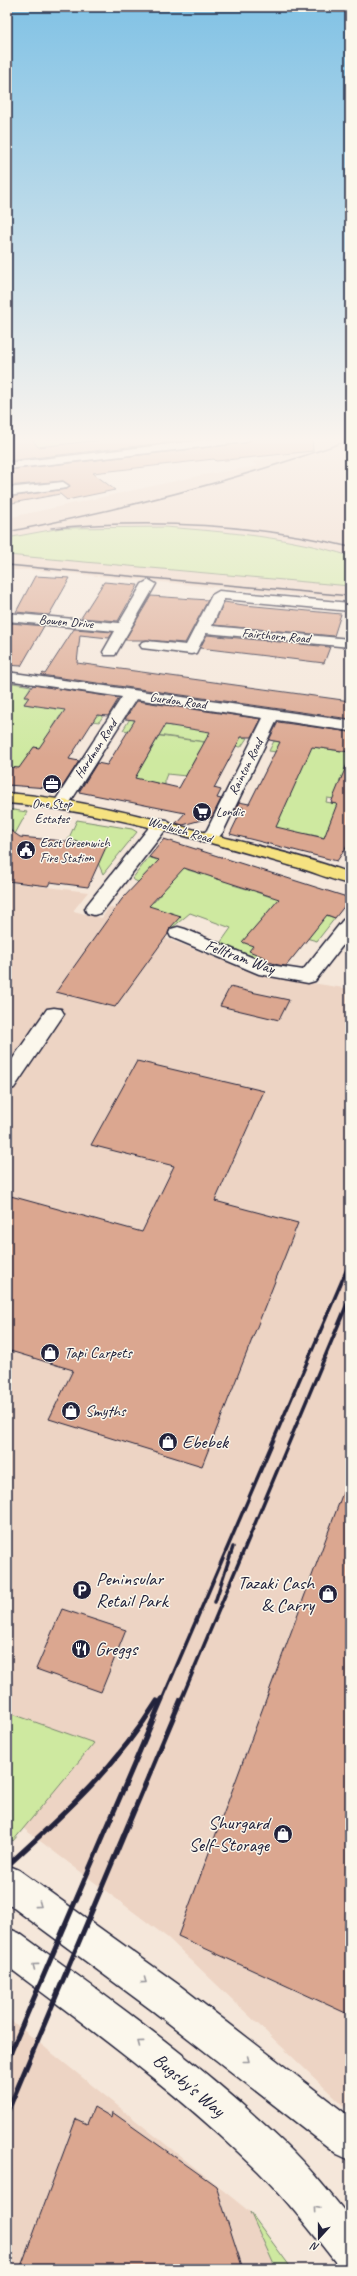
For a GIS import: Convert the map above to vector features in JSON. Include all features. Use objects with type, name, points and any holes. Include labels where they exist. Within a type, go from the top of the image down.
[{"type":"main road","name":"Woolwich Road","points":[[7,798],[61,804],[121,814],[244,847],[350,879]]},
{"type":"street","points":[[110,652],[149,584]]},
{"type":"street","points":[[147,645],[191,650],[219,595],[350,607]]},
{"type":"street","name":"Bowen Drive","points":[[7,617],[124,628]]},
{"type":"street","name":"Fairthorn Road","points":[[203,629],[350,644]]},
{"type":"street","name":"Gurdon Road","points":[[7,676],[350,726]]},
{"type":"street","name":"Hardman Road","points":[[61,804],[132,694]]},
{"type":"street","name":"Rainton Road","points":[[208,838],[214,832],[272,715]]},
{"type":"street","points":[[94,909],[161,824]]},
{"type":"street","name":"Felltram Way","points":[[178,933],[266,970],[308,977],[350,924]]},
{"type":"street","points":[[7,1083],[54,1014]]},
{"type":"street","points":[[7,1882],[166,1998],[350,2141]]},
{"type":"street","name":"Bugsby's Way","points":[[7,1945],[148,2049],[209,2100],[272,2158],[350,2249]]},
{"type":"shaded area","points":[[7,545],[350,545],[350,600],[33,570],[7,570]]},
{"type":"shaded area","points":[[7,882],[88,892],[73,911],[102,918],[109,907],[174,928],[165,938],[261,975],[350,989],[350,2112],[168,1938],[7,1816]]},
{"type":"shaded area","points":[[7,2017],[250,2212],[276,2269],[7,2269]]},
{"type":"green space","points":[[7,545],[309,545],[350,556],[350,586],[7,555]]},
{"type":"green space","points":[[7,682],[31,686],[25,697],[29,697],[24,704],[37,706],[42,700],[44,707],[58,709],[63,703],[86,714],[99,716],[104,709],[108,709],[99,722],[60,716],[47,737],[42,749],[34,747],[30,753],[53,754],[7,773]]},
{"type":"green space","points":[[134,712],[133,720],[172,726],[177,718],[227,735],[247,738],[241,747],[123,730]]},
{"type":"green space","points":[[145,734],[204,742],[203,746],[214,752],[200,750],[186,776],[167,774],[165,785],[132,782],[158,738]]},
{"type":"green space","points":[[274,741],[341,751],[344,745],[350,746],[350,777],[347,780],[340,779],[339,783],[350,785],[350,801],[327,798],[326,802],[337,804],[350,826],[350,852],[322,837],[307,834],[303,840],[277,834],[258,805],[305,756],[269,751]]},
{"type":"green space","points":[[7,809],[27,812],[15,834],[7,833]]},
{"type":"green space","points":[[77,820],[132,829],[137,832],[103,874],[98,863],[104,845],[68,840]]},
{"type":"green space","points":[[163,852],[188,870],[202,874],[209,867],[211,877],[225,881],[240,876],[233,885],[247,889],[255,881],[263,884],[256,892],[271,897],[278,889],[287,902],[335,918],[317,941],[306,938],[258,954],[266,958],[264,960],[219,945],[231,928],[190,913],[173,927],[141,916],[142,904],[146,900],[154,902],[161,894],[132,879],[149,857],[157,860]]},
{"type":"green space","points":[[7,1712],[94,1743],[13,1841],[7,1836]]},
{"type":"green space","points":[[250,2212],[292,2269],[276,2269]]},
{"type":"building","points":[[35,576],[70,578],[49,615],[16,612]]},
{"type":"building","points":[[104,582],[138,585],[118,621],[81,618]]},
{"type":"building","points":[[151,596],[208,600],[185,643],[125,640]]},
{"type":"building","points":[[224,602],[341,614],[334,636],[214,625]]},
{"type":"building","points":[[10,623],[44,626],[21,666],[7,665],[7,629]]},
{"type":"building","points":[[74,629],[113,632],[109,638],[80,635],[77,663],[350,701],[350,719],[41,675],[43,673],[45,674]]},
{"type":"building","points":[[207,635],[330,647],[324,663],[200,648]]},
{"type":"building","points":[[33,685],[119,698],[108,716],[97,715],[69,759],[79,761],[61,789],[7,785],[7,767],[19,768],[34,747],[39,748],[65,710],[24,704],[29,697],[24,697]]},
{"type":"building","points":[[137,701],[261,719],[252,737],[241,737],[214,788],[221,790],[217,798],[221,799],[212,817],[183,825],[176,823],[185,813],[79,792],[97,763],[107,765],[135,720],[125,719]],"holes":[[[165,725],[210,732],[179,788],[135,778]]]},
{"type":"building","points":[[278,722],[350,732],[350,752],[312,747],[276,827],[324,838],[337,804],[331,803],[350,757],[350,842],[337,861],[230,834],[243,807],[235,810],[239,802],[249,804],[280,742],[269,740]]},
{"type":"building","points":[[7,828],[20,837],[107,845],[88,887],[50,882],[48,886],[7,881]]},
{"type":"building","points":[[164,839],[350,899],[335,918],[327,915],[286,966],[278,965],[264,960],[266,958],[249,951],[253,946],[242,942],[279,899],[184,868],[149,906],[181,916],[170,928],[168,934],[115,1007],[56,992],[122,899],[159,860],[149,857]]},
{"type":"building","points":[[230,987],[289,1000],[279,1020],[220,1006]]},
{"type":"building","points":[[137,1061],[264,1091],[215,1201],[298,1223],[202,1466],[49,1419],[73,1370],[7,1350],[7,1195],[142,1232],[174,1166],[91,1145]]},
{"type":"building","name":"Shurgard Self-Storage","points":[[348,1479],[350,1479],[350,2015],[178,1936]]},
{"type":"building","points":[[62,1609],[126,1630],[101,1692],[36,1669]]},
{"type":"building","points":[[94,2107],[111,2117],[112,2112],[216,2186],[243,2269],[20,2269],[76,2119],[87,2124]]},
{"type":"railway","points":[[342,545],[350,547]]},
{"type":"railway","points":[[7,565],[350,596]]},
{"type":"railway","points":[[162,1700],[350,1262]]},
{"type":"railway","points":[[181,1700],[350,1297]]},
{"type":"railway","points":[[215,1602],[233,1547]]},
{"type":"railway","points":[[7,2061],[162,1699]]},
{"type":"railway","points":[[7,2113],[181,1699]]},
{"type":"railway","points":[[7,1866],[69,1809],[88,1789],[125,1747],[157,1701]]},
{"type":"place","name":"One Stop Estates","points":[[52,784]]},
{"type":"place","name":"Londis","points":[[202,812]]},
{"type":"place","name":"East Greenwich Fire Station","points":[[26,850]]},
{"type":"place","name":"Tapi Carpets","points":[[50,1353]]},
{"type":"place","name":"Smyths","points":[[71,1411]]},
{"type":"place","name":"Ebebek","points":[[168,1442]]},
{"type":"place","name":"Peninsular Retail Park","points":[[82,1590]]},
{"type":"place","name":"Tazaki Cash & Carry","points":[[328,1594]]},
{"type":"place","name":"Greggs","points":[[81,1649]]},
{"type":"place","name":"Shurgard Self-Storage","points":[[283,1834]]}]
